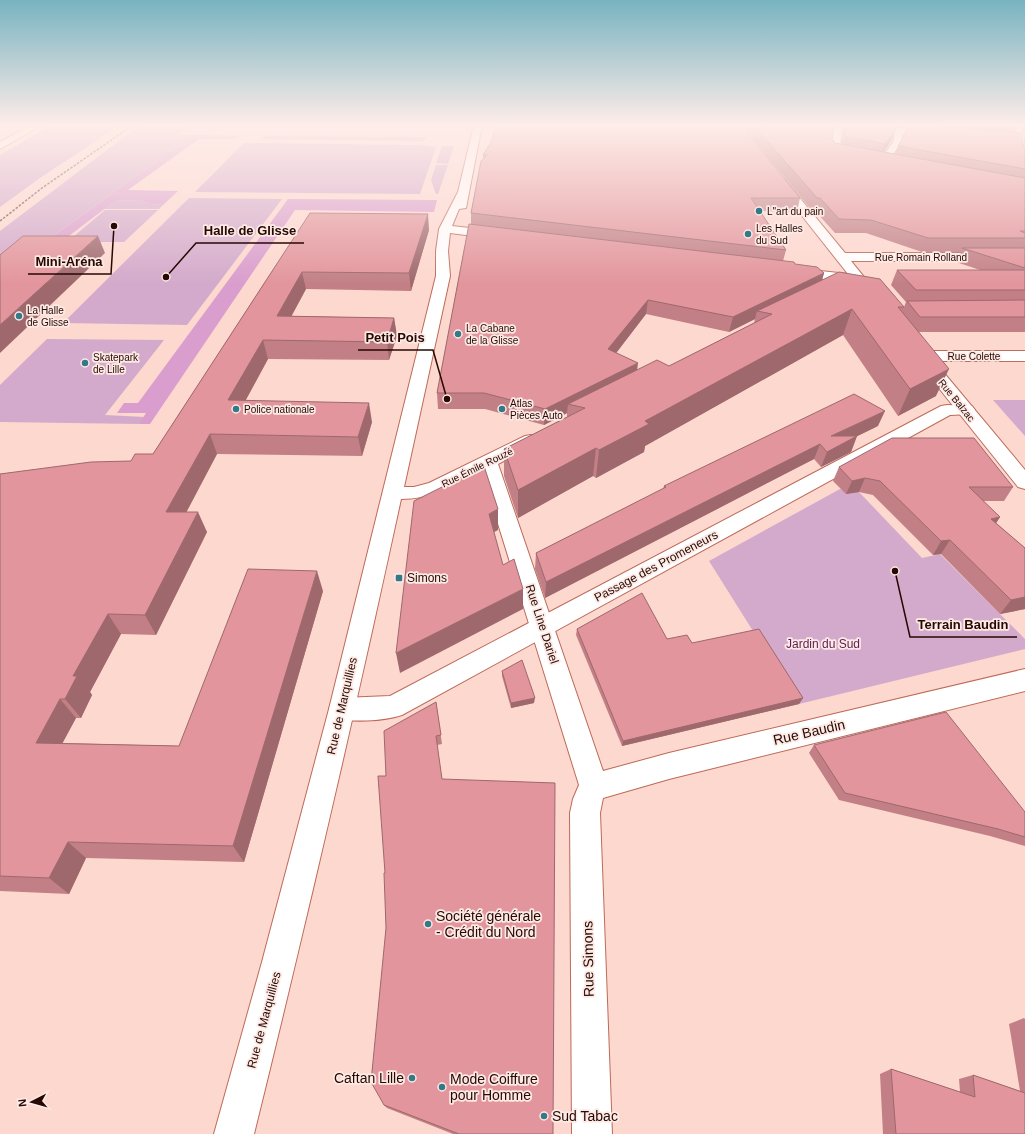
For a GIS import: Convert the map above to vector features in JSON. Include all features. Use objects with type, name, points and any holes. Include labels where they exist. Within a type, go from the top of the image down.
[{"type":"main road","name":"Rue de Marquillies","points":[[234,1134],[280,962],[342,709],[443,276],[441,249],[451,229],[466,178]]},
{"type":"main road","points":[[778,178],[885,311]]},
{"type":"main road","points":[[451,229],[508,236]]},
{"type":"main road","name":"Rue Romain Rolland","points":[[841,257],[1025,257]]},
{"type":"main road","points":[[781,270],[859,279]]},
{"type":"main road","points":[[827,290],[859,279]]},
{"type":"main road","name":"Rue Colette","points":[[918,351],[1025,356]]},
{"type":"main road","name":"Rue Balzac","points":[[918,351],[1025,484]]},
{"type":"main road","name":"Passage des Promeneurs","points":[[342,709],[393,707],[947,410],[966,410]]},
{"type":"main road","name":"Rue Émile Rouzé","points":[[392,493],[414,493],[429,490],[542,435]]},
{"type":"main road","name":"Rue Line Dariel","points":[[488,462],[543,626],[594,787]]},
{"type":"main road","name":"Rue Baudin","points":[[594,787],[669,766],[1025,680]]},
{"type":"main road","name":"Rue Simons","points":[[592,1134],[585,813],[586,801],[589,792],[594,787]]},
{"type":"green space","points":[[0,178],[40,178],[40,178],[0,207]]},
{"type":"green space","points":[[70,178],[134,178],[31,252],[0,279],[0,231]]},
{"type":"green space","points":[[209,178],[425,178],[420,194],[195,192]]},
{"type":"green space","points":[[432,178],[444,178],[438,194],[436,194],[431,180]]},
{"type":"green space","points":[[189,198],[282,199],[187,325],[63,323]]},
{"type":"green space","points":[[138,200],[151,204],[163,205],[159,209],[104,209],[115,201]]},
{"type":"green space","points":[[105,210],[158,210],[124,242],[67,242]]},
{"type":"green space","name":"Skatepark de Lille","points":[[47,339],[164,340],[105,415],[145,417],[139,424],[0,422],[0,385]]},
{"type":"green space","points":[[993,400],[1025,400],[1025,436]]},
{"type":"green space","name":"Jardin du Sud","points":[[840,489],[859,492],[922,558],[940,554],[1025,639],[1025,649],[799,704],[709,561]]},
{"type":"shaded area","points":[[134,178],[145,178],[128,190],[178,191],[163,205],[151,204],[138,200],[115,201],[61,242],[45,242]]},
{"type":"shaded area","points":[[288,199],[437,200],[434,212],[295,210],[150,424],[139,424],[146,413],[117,413],[124,403],[138,403]]},
{"type":"building","points":[[478,178],[784,178],[800,198],[751,198],[786,250],[471,213]]},
{"type":"building","points":[[799,178],[1025,178],[1025,231],[1020,231],[1025,233],[1025,238],[928,238],[871,220],[839,219],[820,198],[817,198]]},
{"type":"building","points":[[310,213],[428,214],[409,273],[302,272],[277,316],[394,318],[387,342],[263,340],[228,400],[369,403],[358,437],[210,434],[166,512],[198,512],[145,615],[108,614],[73,676],[77,676],[65,699],[60,699],[36,743],[179,746],[248,569],[317,571],[233,846],[68,842],[49,878],[0,876],[0,474],[91,462],[131,461],[135,454],[153,454]]},
{"type":"building","points":[[469,224],[794,262],[795,264],[817,267],[824,273],[733,317],[648,300],[608,349],[638,363],[545,409],[484,393],[437,393]]},
{"type":"building","points":[[23,236],[98,236],[0,325],[0,255]]},
{"type":"building","points":[[962,248],[1025,248],[1025,268]]},
{"type":"building","points":[[897,270],[1025,270],[1025,290],[916,290]]},
{"type":"building","points":[[839,272],[880,279],[904,307],[898,307],[949,369],[910,389],[852,309],[645,421],[649,424],[599,450],[596,448],[518,490],[504,449],[585,408],[568,404],[657,360],[669,366],[772,314],[757,311]]},
{"type":"building","points":[[1025,300],[1025,317],[920,317],[907,301]]},
{"type":"building","points":[[854,394],[885,411],[831,436],[857,436],[827,452],[820,444],[546,582],[536,553],[666,487],[664,486]]},
{"type":"building","points":[[892,438],[974,438],[1013,487],[969,487],[1000,517],[991,519],[1025,548],[1025,597],[1011,600],[950,540],[941,541],[880,481],[865,478],[852,481],[839,467]]},
{"type":"building","points":[[484,466],[498,509],[489,514],[503,565],[514,559],[523,589],[396,653],[414,501]]},
{"type":"building","points":[[642,593],[667,639],[687,635],[692,643],[759,629],[803,698],[623,741],[577,629]]},
{"type":"building","points":[[522,660],[535,698],[511,703],[502,671]]},
{"type":"building","points":[[436,702],[441,735],[436,736],[442,779],[555,783],[553,1134],[459,1134],[384,1105],[371,1082],[386,928],[385,873],[378,776],[386,776],[384,731]]},
{"type":"building","points":[[946,712],[1025,812],[1025,837],[998,829],[845,793],[814,745]]},
{"type":"building","points":[[891,1069],[975,1097],[973,1075],[1025,1093],[1025,1134],[896,1134]]},
{"type":"railway","points":[[0,221],[57,178]]},
{"type":"place","name":"L\"art du pain","points":[[759,211]]},
{"type":"place","name":"Mini-Aréna","points":[[114,226]]},
{"type":"place","name":"Les Halles du Sud","points":[[748,234]]},
{"type":"place","name":"Halle de Glisse","points":[[166,277]]},
{"type":"place","name":"La Halle de Glisse","points":[[19,316]]},
{"type":"place","name":"La Cabane de la Glisse","points":[[458,334]]},
{"type":"place","name":"Skatepark de Lille","points":[[85,363]]},
{"type":"place","name":"Petit Pois","points":[[447,399]]},
{"type":"place","name":"Police nationale","points":[[236,409]]},
{"type":"place","name":"Atlas Pièces Auto","points":[[502,409]]},
{"type":"place","name":"Terrain Baudin","points":[[895,571]]},
{"type":"place","name":"Simons","points":[[399,578]]},
{"type":"place","name":"Société générale - Crédit du Nord","points":[[428,924]]},
{"type":"place","name":"Caftan Lille","points":[[412,1078]]},
{"type":"place","name":"Mode Coiffure pour Homme","points":[[442,1087]]},
{"type":"place","name":"Sud Tabac","points":[[544,1116]]}]
